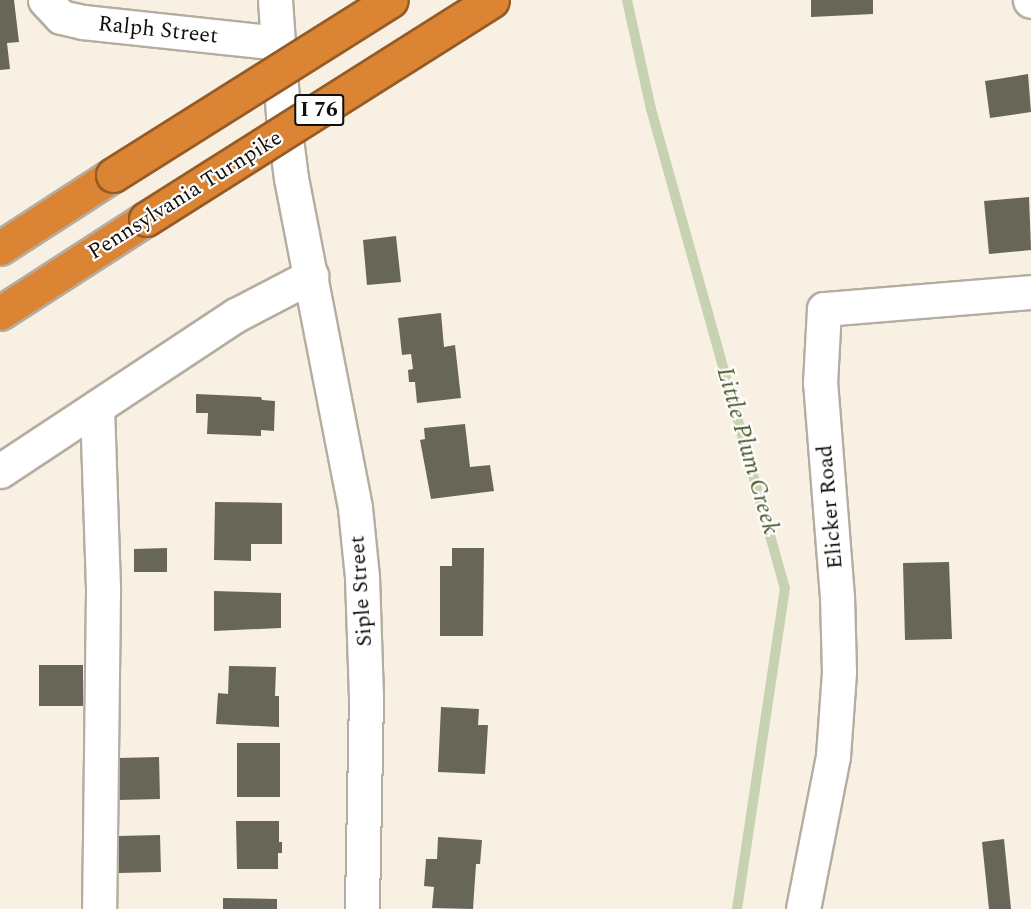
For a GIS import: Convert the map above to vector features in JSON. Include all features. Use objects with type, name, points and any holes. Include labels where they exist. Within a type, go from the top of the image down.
[{"type":"highway","name":"I 76","points":[[0,248],[391,0]]},
{"type":"highway","name":"Pennsylvania Turnpike","points":[[0,313],[492,0]]},
{"type":"street","name":"Ralph Street","points":[[45,0],[61,17],[83,22],[278,43]]},
{"type":"street","name":"Siple Street","points":[[275,0],[291,178],[299,228],[312,276],[355,508],[362,577],[366,696],[362,909]]},
{"type":"street","points":[[0,471],[236,315],[312,276]]},
{"type":"street","name":"Elicker Road","points":[[802,909],[833,756],[839,672],[837,597],[819,383],[824,309],[1031,292]]},
{"type":"street","points":[[97,407],[103,592],[99,909]]},
{"type":"building","points":[[0,0],[14,0],[19,42],[7,43],[10,69],[0,70]]},
{"type":"building","points":[[811,0],[873,0],[873,14],[811,17]]},
{"type":"building","points":[[1028,74],[1031,112],[990,118],[985,81]]},
{"type":"building","points":[[1029,197],[1031,250],[989,254],[984,201]]},
{"type":"building","points":[[396,236],[401,282],[367,285],[363,240]]},
{"type":"building","points":[[441,313],[444,347],[455,345],[461,398],[417,403],[415,382],[409,382],[408,370],[413,369],[411,354],[402,355],[398,318]]},
{"type":"building","points":[[196,394],[261,397],[262,400],[275,401],[274,431],[261,430],[261,436],[207,434],[208,413],[196,413]]},
{"type":"building","points":[[465,424],[470,467],[490,465],[494,491],[431,499],[420,440],[425,439],[424,428]]},
{"type":"building","points":[[215,502],[282,503],[282,544],[251,544],[251,561],[214,560]]},
{"type":"building","points":[[167,548],[167,572],[134,572],[134,549]]},
{"type":"building","points":[[452,548],[484,548],[483,636],[440,636],[440,566],[452,566]]},
{"type":"building","points":[[949,562],[952,639],[905,640],[903,563]]},
{"type":"building","points":[[214,591],[281,593],[281,628],[214,631]]},
{"type":"building","points":[[39,665],[83,665],[83,706],[39,706]]},
{"type":"building","points":[[229,666],[276,667],[275,696],[279,696],[279,727],[216,724],[218,693],[228,694]]},
{"type":"building","points":[[441,707],[479,709],[478,725],[488,725],[485,774],[438,772]]},
{"type":"building","points":[[237,743],[280,743],[280,797],[237,797]]},
{"type":"building","points":[[159,757],[160,799],[119,800],[118,758]]},
{"type":"building","points":[[236,821],[279,821],[279,842],[282,842],[282,853],[278,853],[278,869],[237,869]]},
{"type":"building","points":[[160,835],[161,872],[119,873],[118,836]]},
{"type":"building","points":[[438,837],[482,840],[480,864],[476,864],[473,909],[432,908],[434,887],[424,886],[426,859],[437,859]]},
{"type":"building","points":[[1004,839],[1011,909],[989,909],[982,842]]},
{"type":"building","points":[[223,898],[277,899],[277,909],[223,909]]},
{"type":"waterway","name":"Little Plum Creek","points":[[627,0],[651,109],[785,588],[737,909]]}]
